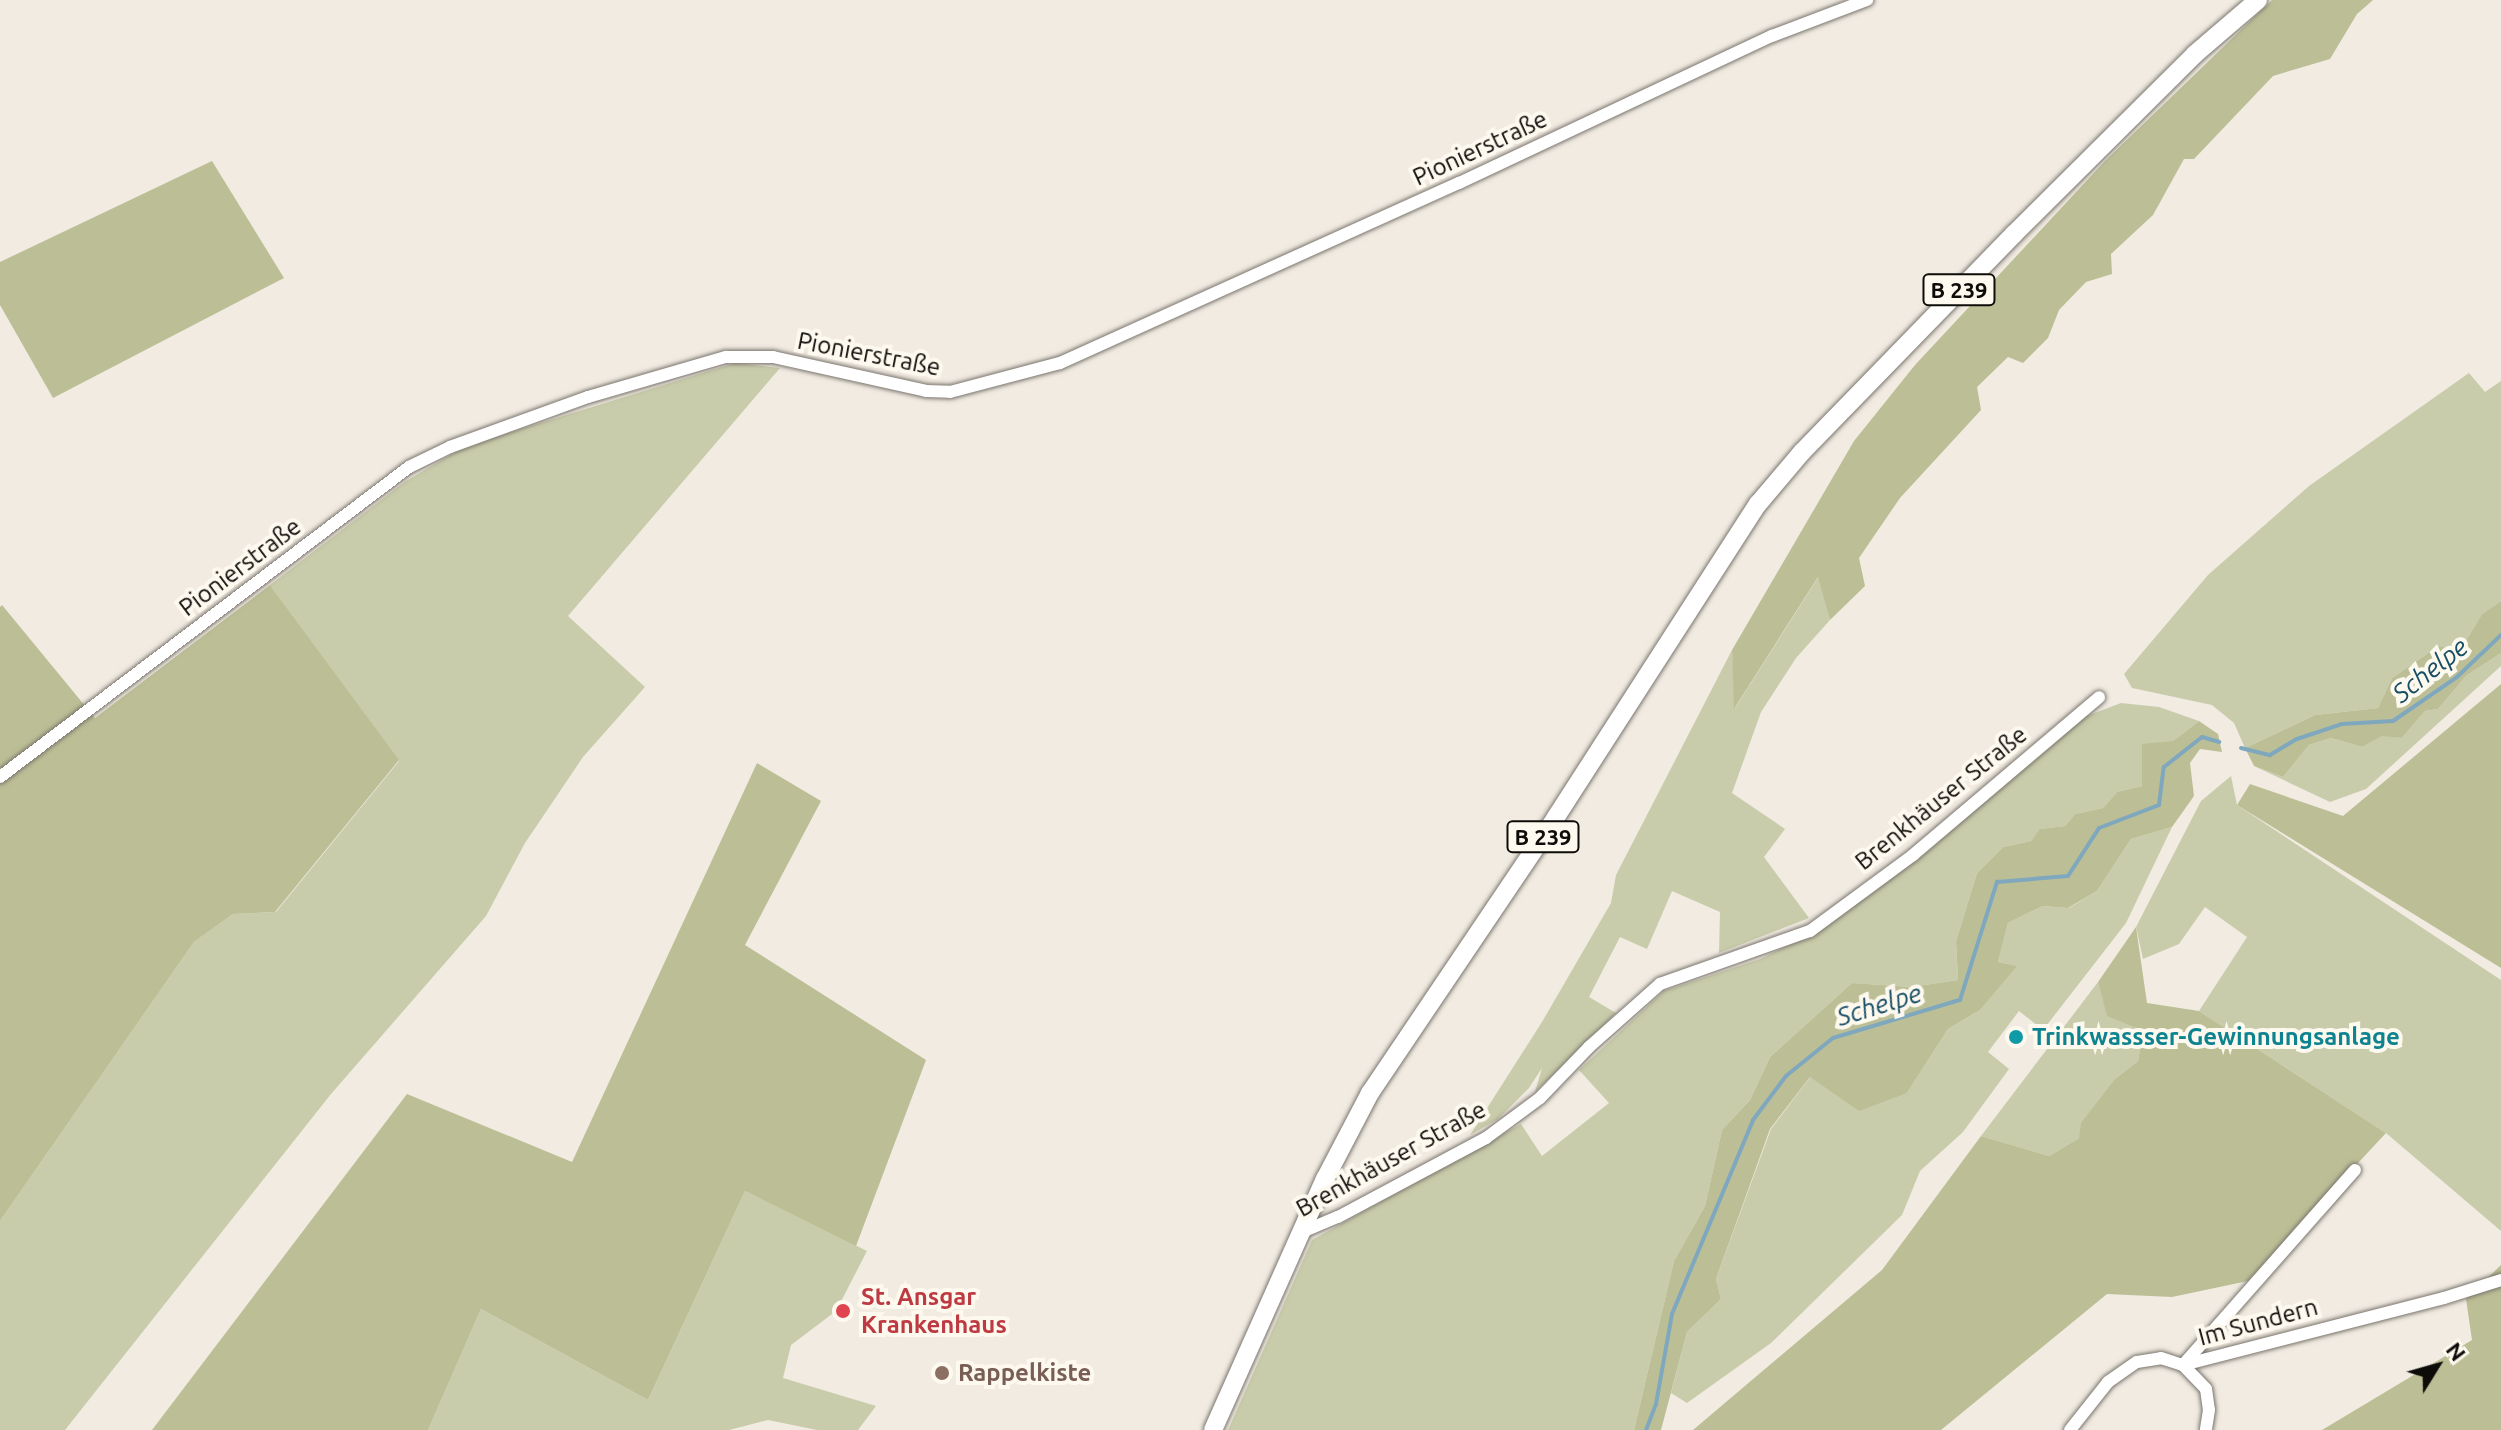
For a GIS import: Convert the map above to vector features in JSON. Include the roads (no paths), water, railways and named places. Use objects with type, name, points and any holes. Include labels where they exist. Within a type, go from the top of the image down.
[{"type":"main road","name":"B 239","points":[[1302,1232],[1370,1093],[1772,485],[2025,223],[2195,54],[2258,0]]},
{"type":"main road","name":"Brenkhäuser Straße","points":[[1213,1430],[1302,1232]]},
{"type":"street","name":"Pionierstraße","points":[[0,777],[409,467],[462,442],[588,397],[726,357],[773,357],[926,391],[950,392],[1060,363],[1459,183],[1772,36],[1867,0]]},
{"type":"street","name":"Brenkhäuser Straße","points":[[1302,1232],[1338,1217],[1486,1138],[1540,1098],[1589,1047],[1660,984],[1810,931],[1913,855],[2099,697]]},
{"type":"street","name":"Im Sundern","points":[[2183,1365],[2355,1170]]},
{"type":"street","name":"Im Sundern","points":[[2183,1365],[2444,1298],[2501,1280]]},
{"type":"street","points":[[2070,1430],[2108,1382],[2137,1362],[2161,1358],[2183,1365],[2206,1389],[2209,1410],[2206,1430]]},
{"type":"waterway","name":"Schelpe","points":[[2241,748],[2270,755],[2297,739],[2342,724],[2393,721],[2457,677],[2501,635]]},
{"type":"waterway","name":"Schelpe","points":[[1646,1430],[1656,1404],[1672,1314],[1753,1120],[1786,1076],[1833,1038],[1960,1000],[1997,882],[2068,876],[2099,828],[2159,805],[2164,767],[2202,737],[2219,742]]},
{"type":"place","name":"Trinkwassser-Gewinnungsanlage","points":[[2016,1037]]},
{"type":"place","name":"St. Ansgar Krankenhaus","points":[[843,1311]]},
{"type":"place","name":"Rappelkiste","points":[[942,1373]]}]
